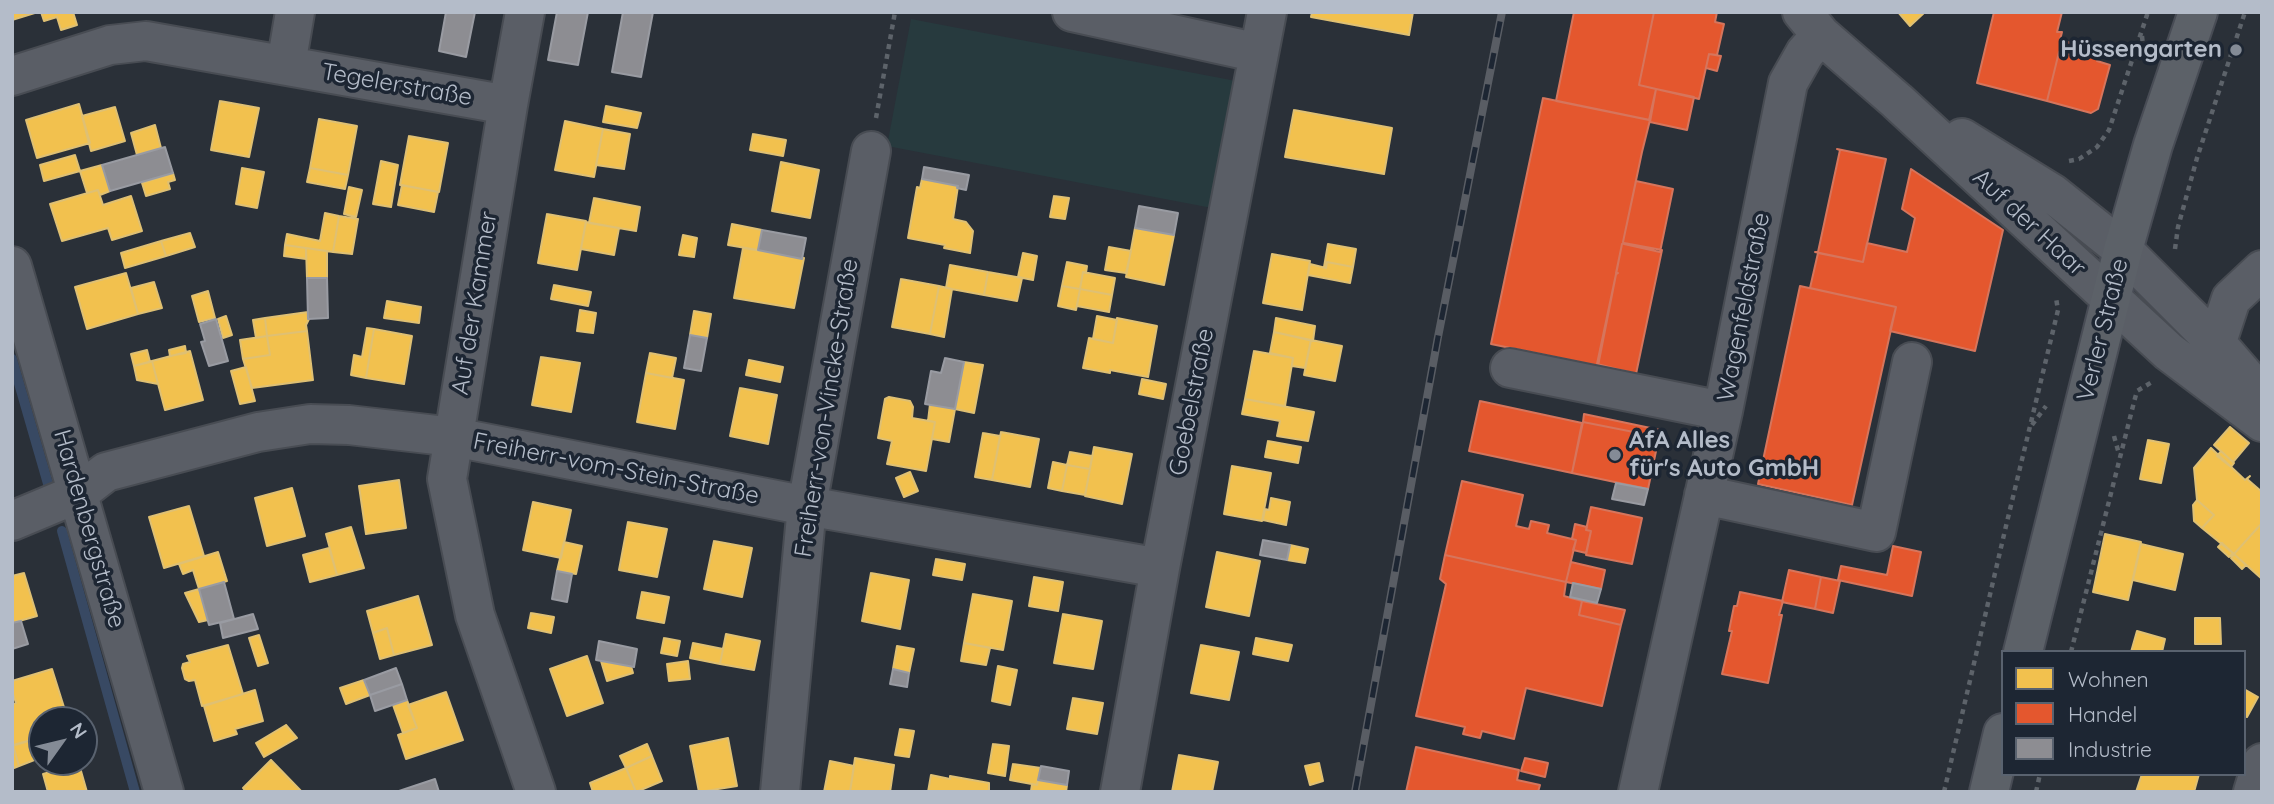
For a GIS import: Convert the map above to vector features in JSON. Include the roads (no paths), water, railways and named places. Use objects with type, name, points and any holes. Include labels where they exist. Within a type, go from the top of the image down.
[{"type":"main road","name":"Verler Straße","points":[[2023,650],[2123,250],[2153,145],[2198,12]]},
{"type":"main road","points":[[1989,792],[2001,741]]},
{"type":"street","name":"Tegelerstraße","points":[[286,65],[295,12]]},
{"type":"street","name":"Auf der Kammer","points":[[524,12],[447,479],[475,615],[536,792]]},
{"type":"street","points":[[1072,12],[1259,53]]},
{"type":"street","name":"Goebelstraße","points":[[1121,792],[1160,568],[1267,12]]},
{"type":"street","name":"Auf der Haar","points":[[1812,24],[2169,352],[2211,361],[2262,396]]},
{"type":"street","name":"Wagenfeldstraße","points":[[1638,792],[1723,411],[1788,83],[1805,53],[1812,24]]},
{"type":"street","name":"Tegelerstraße","points":[[12,76],[110,45],[146,41],[508,105]]},
{"type":"street","name":"Auf der Haar","points":[[1897,101],[2053,194],[2123,250],[2262,422]]},
{"type":"street","name":"Freiherr-von-Vincke-Straße","points":[[780,792],[807,506],[871,151]]},
{"type":"street","name":"Hardenbergstraße","points":[[12,266],[164,792]]},
{"type":"street","points":[[2211,361],[2231,299],[2262,270]]},
{"type":"street","points":[[1704,495],[1876,532],[1912,362]]},
{"type":"street","points":[[1510,369],[1723,411]]},
{"type":"street","name":"Freiherr-vom-Stein-Straße","points":[[12,521],[79,493],[106,472],[258,432],[310,425],[349,425],[454,437],[807,506],[1160,568]]},
{"type":"street","points":[[2253,792],[2262,763]]},
{"type":"waterway","points":[[12,359],[51,494]]},
{"type":"waterway","points":[[62,531],[135,792]]},
{"type":"railway","points":[[1355,792],[1438,337],[1502,12]]},
{"type":"place","name":"Hüssengarten","points":[[2236,50]]},
{"type":"place","name":"AfA Alles für's Auto GmbH","points":[[1615,455]]}]
